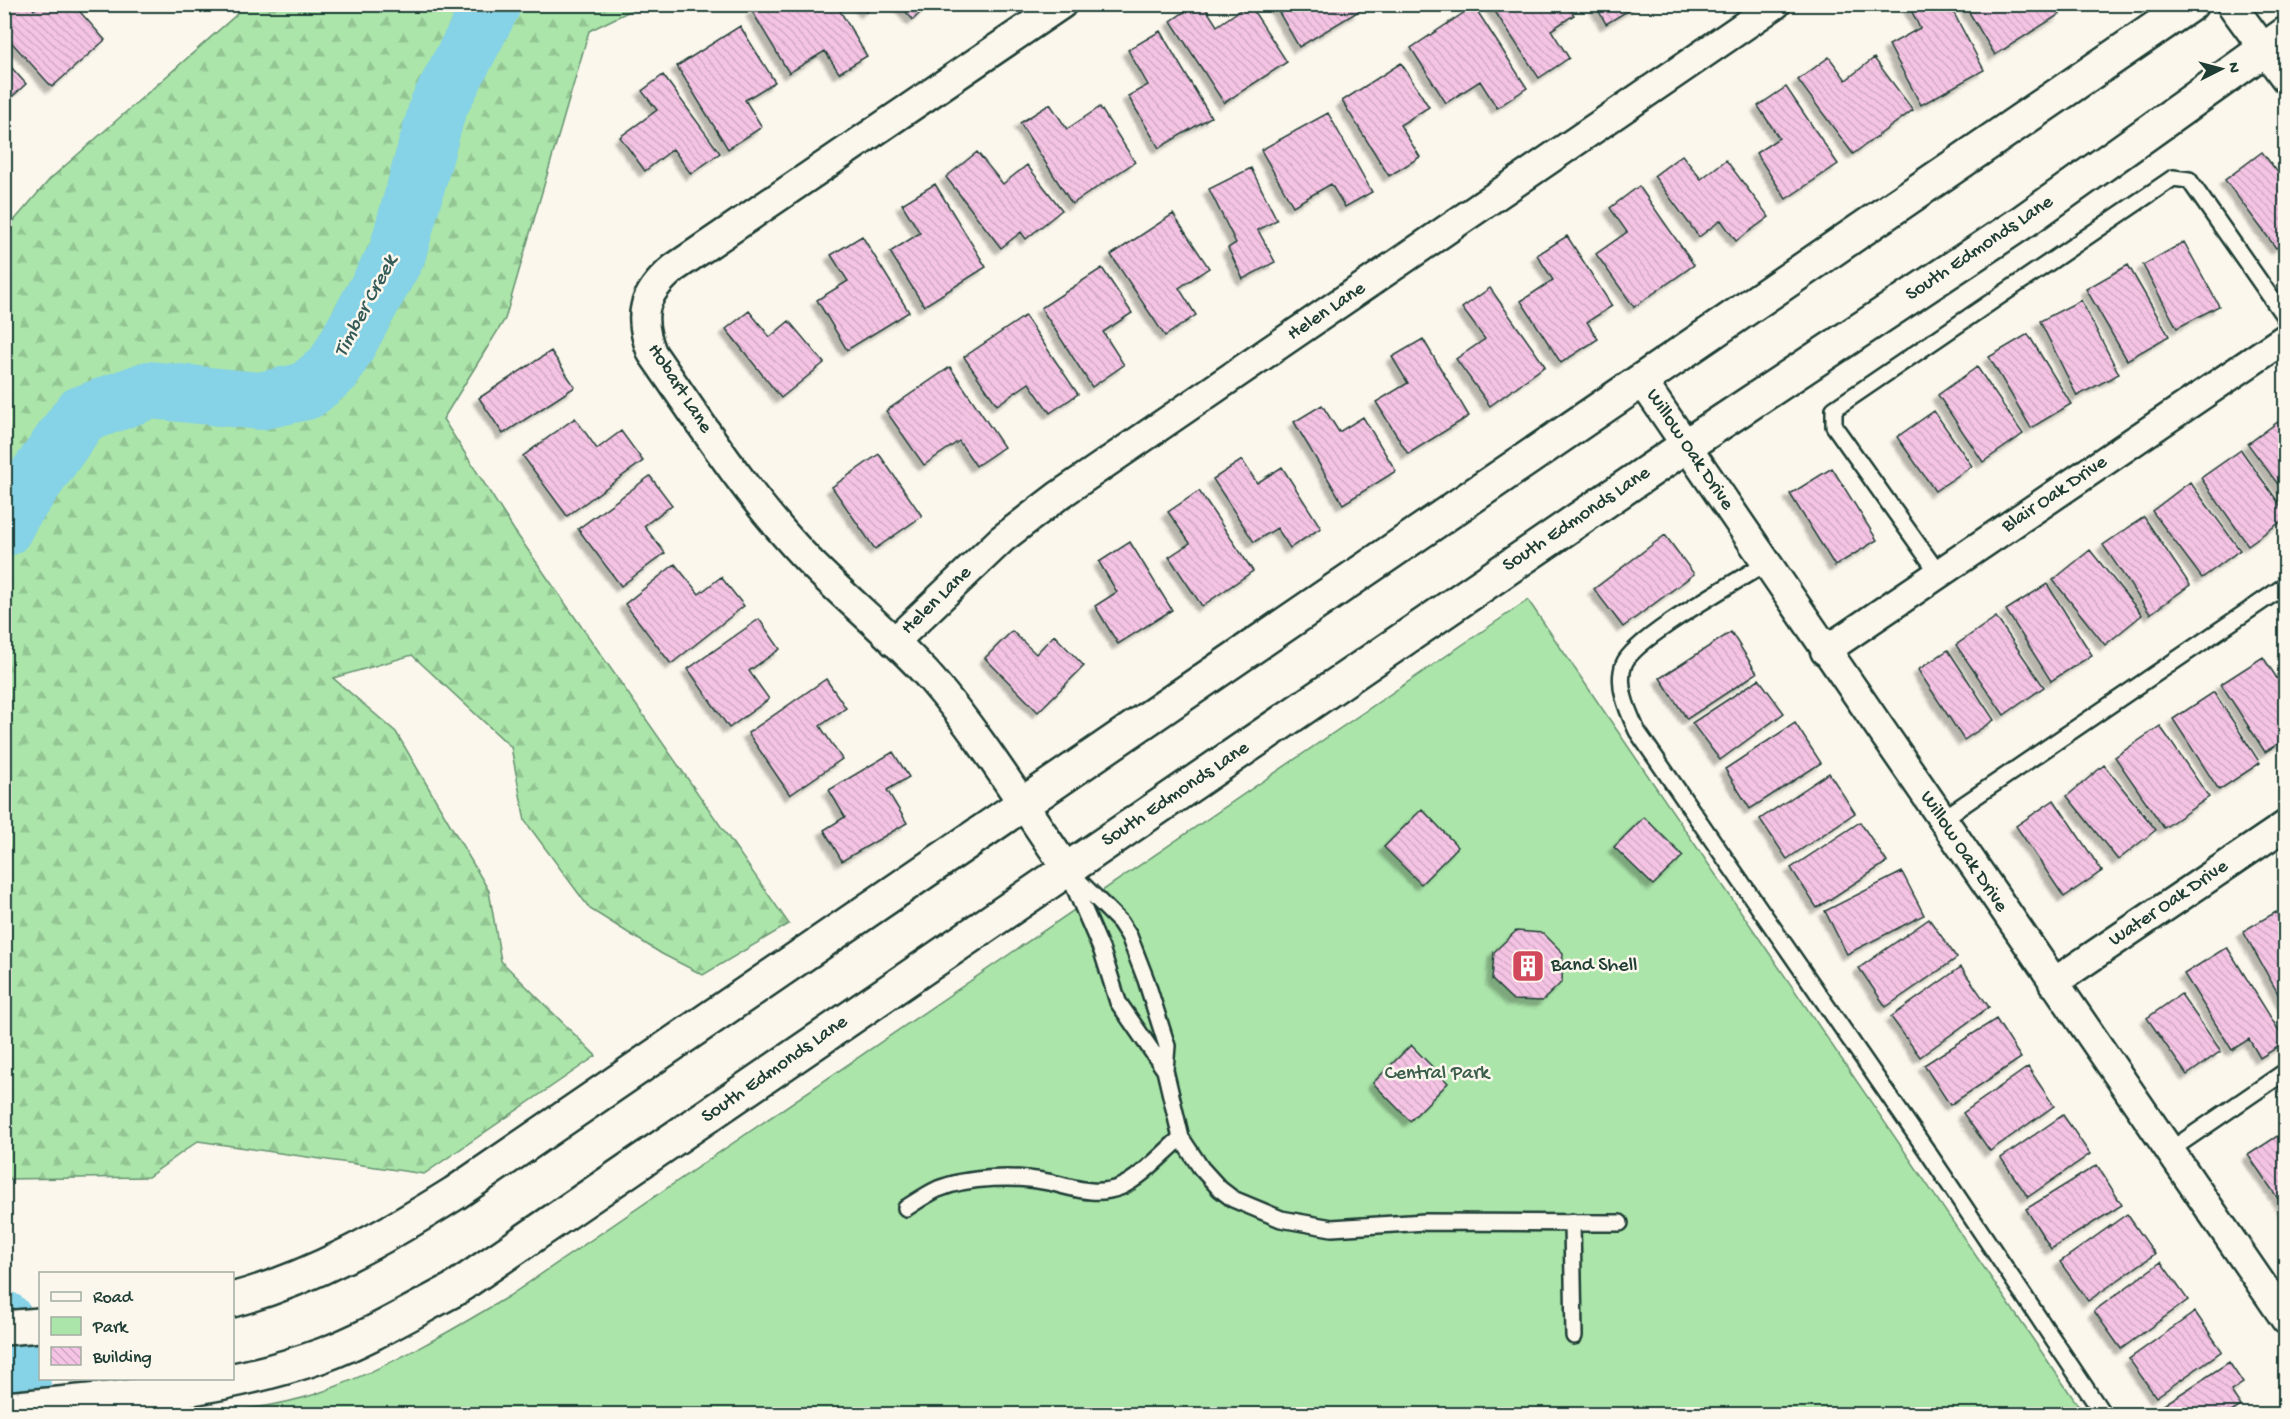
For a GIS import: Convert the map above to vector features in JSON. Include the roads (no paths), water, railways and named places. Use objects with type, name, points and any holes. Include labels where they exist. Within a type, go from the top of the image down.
[{"type":"main road","points":[[234,1299],[274,1288],[329,1265],[426,1211],[2192,4]]},
{"type":"main road","name":"South Edmonds Lane","points":[[234,1380],[322,1354],[354,1341],[453,1290],[1687,445],[2024,221],[2275,41]]},
{"type":"main road","points":[[4,1329],[39,1325]]},
{"type":"main road","name":"South Edmonds Lane","points":[[4,1409],[126,1398],[232,1380]]},
{"type":"street","name":"Hobart Lane","points":[[1021,804],[932,680],[798,549],[748,491],[652,353],[644,333],[643,314],[649,296],[658,281],[674,268],[1062,4]]},
{"type":"street","name":"Helen Lane","points":[[894,642],[1002,539],[1058,496],[1776,4]]},
{"type":"street","points":[[2231,4],[2275,41],[2286,79]]},
{"type":"street","name":"Blair Oak Drive","points":[[1825,651],[2286,338]]},
{"type":"street","name":"Willow Oak Drive","points":[[1642,381],[1941,820],[2284,1315]]},
{"type":"street","points":[[1021,804],[1067,869]]},
{"type":"street","name":"Water Oak Drive","points":[[2053,982],[2286,825]]},
{"type":"lane","points":[[1938,574],[1834,426],[1834,409],[2173,178],[2189,180],[2286,320]]},
{"type":"lane","points":[[1766,563],[1653,634],[1629,654],[1623,666],[1622,679],[1628,712],[1637,731],[1927,1151],[2103,1414]]},
{"type":"lane","points":[[1941,820],[2286,585]]},
{"type":"lane","points":[[1067,869],[1102,951],[1118,1002],[1164,1070],[1181,1138],[1202,1168],[1220,1189],[1233,1199],[1299,1224],[1351,1228],[1425,1222],[1620,1223]]},
{"type":"lane","points":[[1067,869],[1119,922],[1129,936],[1167,1046],[1164,1070]]},
{"type":"lane","points":[[2169,1151],[2286,1071]]},
{"type":"lane","points":[[906,1208],[950,1185],[998,1179],[1032,1179],[1081,1191],[1106,1191],[1120,1187],[1131,1180],[1181,1138]]},
{"type":"lane","points":[[1572,1222],[1574,1336]]},
{"type":"waterway","name":"Timber Creek","points":[[4,528],[11,514],[81,415],[149,390],[260,401],[306,391],[334,368],[397,254],[438,107],[492,4]]},
{"type":"waterway","name":"Timber Creek","points":[[4,1320],[21,1364],[23,1414]]},
{"type":"place","name":"Band Shell","points":[[1528,966]]},
{"type":"park label","name":"Central Park","points":[[1437,1074]]}]
